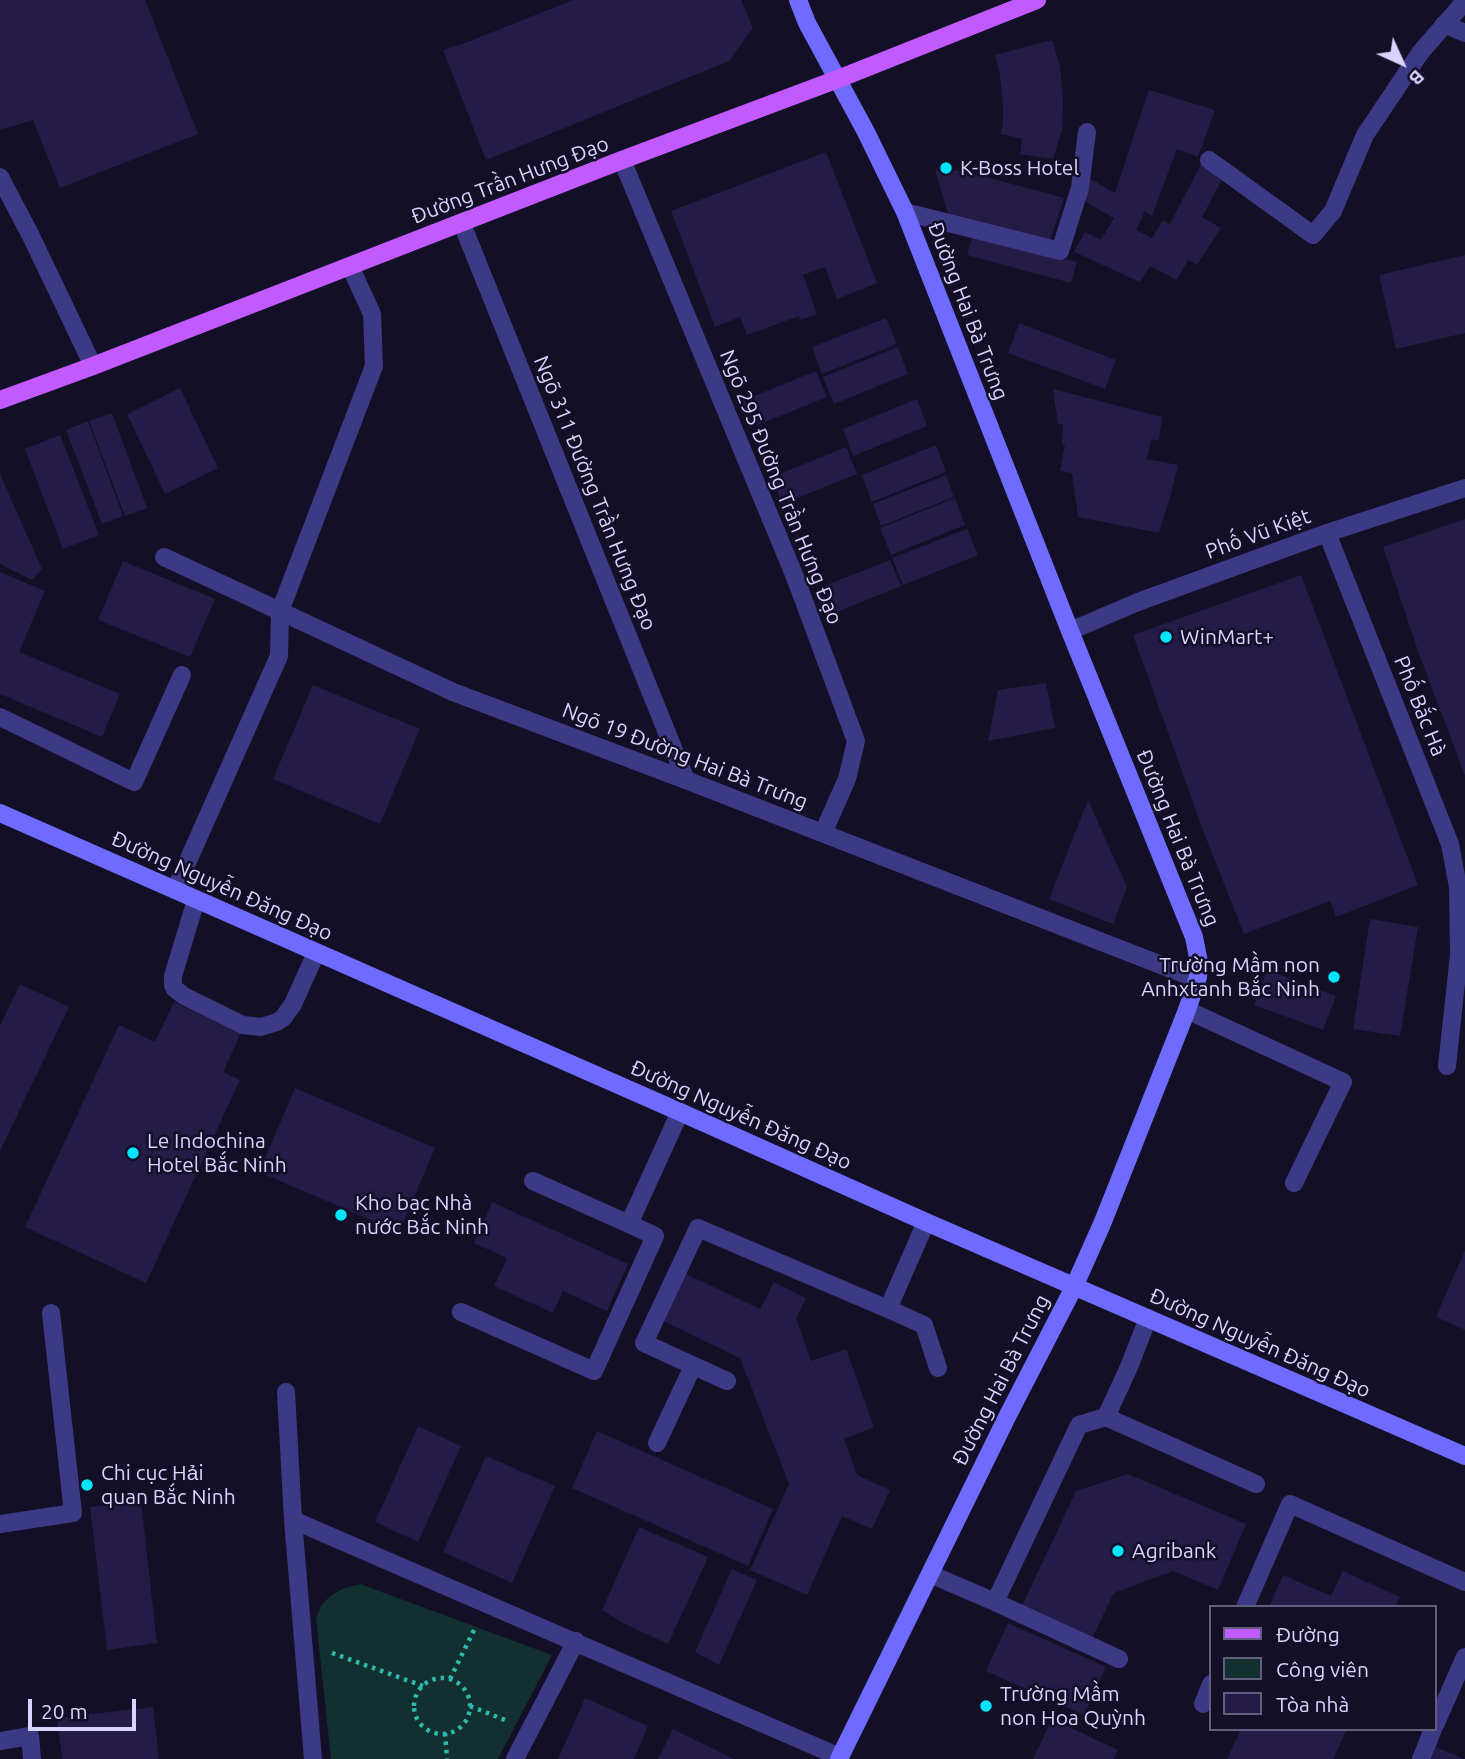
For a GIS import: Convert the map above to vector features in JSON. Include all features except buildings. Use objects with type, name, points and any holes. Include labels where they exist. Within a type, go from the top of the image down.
[{"type":"main road","name":"Đường Hai Bà Trưng","points":[[798,0],[807,23],[905,212],[1070,632],[1194,937],[1199,961],[1197,979],[1187,1010],[1074,1287],[1008,1415],[840,1758]]},
{"type":"main road","name":"Đường Trần Hưng Đạo","points":[[0,400],[1037,0]]},
{"type":"main road","name":"Đường Nguyễn Đăng Đạo","points":[[0,813],[1465,1457]]},
{"type":"street","points":[[1209,160],[1313,235],[1333,211],[1365,135],[1420,53],[1464,0]]},
{"type":"street","points":[[1444,24],[1465,33]]},
{"type":"street","points":[[905,212],[1060,251],[1080,188],[1087,132]]},
{"type":"street","name":"Ngõ 295 Đường Trần Hưng Đạo","points":[[622,160],[795,577],[856,741],[847,779],[823,833]]},
{"type":"street","points":[[0,177],[93,366]]},
{"type":"street","name":"Ngõ 311 Đường Trần Hưng Đạo","points":[[461,224],[686,780]]},
{"type":"street","points":[[175,890],[279,656],[280,611],[374,366],[372,314],[350,266]]},
{"type":"street","name":"Phố Vũ Kiệt","points":[[1070,632],[1138,602],[1327,533],[1465,488]]},
{"type":"street","name":"Phố Bắc Hà","points":[[1327,533],[1450,844],[1458,887],[1459,955],[1447,1066]]},
{"type":"street","name":"Ngõ 19 Đường Hai Bà Trưng","points":[[164,556],[453,692],[1197,979]]},
{"type":"street","points":[[0,717],[134,782],[182,676]]},
{"type":"street","points":[[196,900],[173,976],[173,985],[184,996],[243,1025],[261,1027],[283,1018],[293,1004],[316,953]]},
{"type":"street","points":[[1187,1010],[1343,1082],[1294,1183]]},
{"type":"street","points":[[629,1224],[680,1112]]},
{"type":"street","points":[[461,1312],[594,1371],[655,1236],[533,1181]]},
{"type":"street","points":[[888,1309],[926,1222]]},
{"type":"street","points":[[727,1381],[644,1343],[698,1227],[924,1325],[938,1368]]},
{"type":"street","points":[[0,1524],[73,1513],[51,1313]]},
{"type":"street","points":[[1107,1417],[1148,1318]]},
{"type":"street","points":[[657,1443],[693,1366]]},
{"type":"street","points":[[286,1392],[293,1520],[313,1759]]},
{"type":"street","points":[[995,1602],[1079,1425],[1107,1417],[1256,1484]]},
{"type":"street","points":[[1246,1605],[1290,1504],[1465,1582]]},
{"type":"street","points":[[293,1520],[840,1758]]},
{"type":"street","points":[[930,1574],[1119,1659]]},
{"type":"street","points":[[515,1759],[576,1641]]},
{"type":"street","points":[[1437,1720],[1465,1657]]},
{"type":"street","points":[[1203,1704],[1210,1686]]},
{"type":"street","points":[[1420,1759],[1432,1731]]},
{"type":"street","points":[[0,1741],[30,1736],[32,1759]]},
{"type":"path","points":[[450,1679],[478,1622]]},
{"type":"path","points":[[323,1649],[423,1686]]},
{"type":"path","points":[[450,1679],[465,1689],[470,1706],[464,1723],[457,1729],[439,1734],[422,1726],[414,1709],[415,1699],[423,1686],[432,1680],[450,1679]]},
{"type":"path","points":[[470,1706],[512,1723]]},
{"type":"path","points":[[445,1733],[447,1759]]},
{"type":"green space","points":[[360,1584],[552,1655],[498,1759],[331,1759],[316,1618],[329,1597],[342,1589]]},
{"type":"place","name":"K-Boss Hotel","points":[[946,168]]},
{"type":"place","name":"WinMart+","points":[[1166,637]]},
{"type":"place","name":"Trường Mầm non Anhxtanh Bắc Ninh","points":[[1334,977]]},
{"type":"place","name":"Le Indochina Hotel Bắc Ninh","points":[[133,1153]]},
{"type":"place","name":"Kho bạc Nhà nước Bắc Ninh","points":[[341,1215]]},
{"type":"place","name":"Chi cục Hải quan Bắc Ninh","points":[[87,1485]]},
{"type":"place","name":"Agribank","points":[[1118,1551]]},
{"type":"place","name":"Trường Mầm non Hoa Quỳnh","points":[[986,1706]]}]
